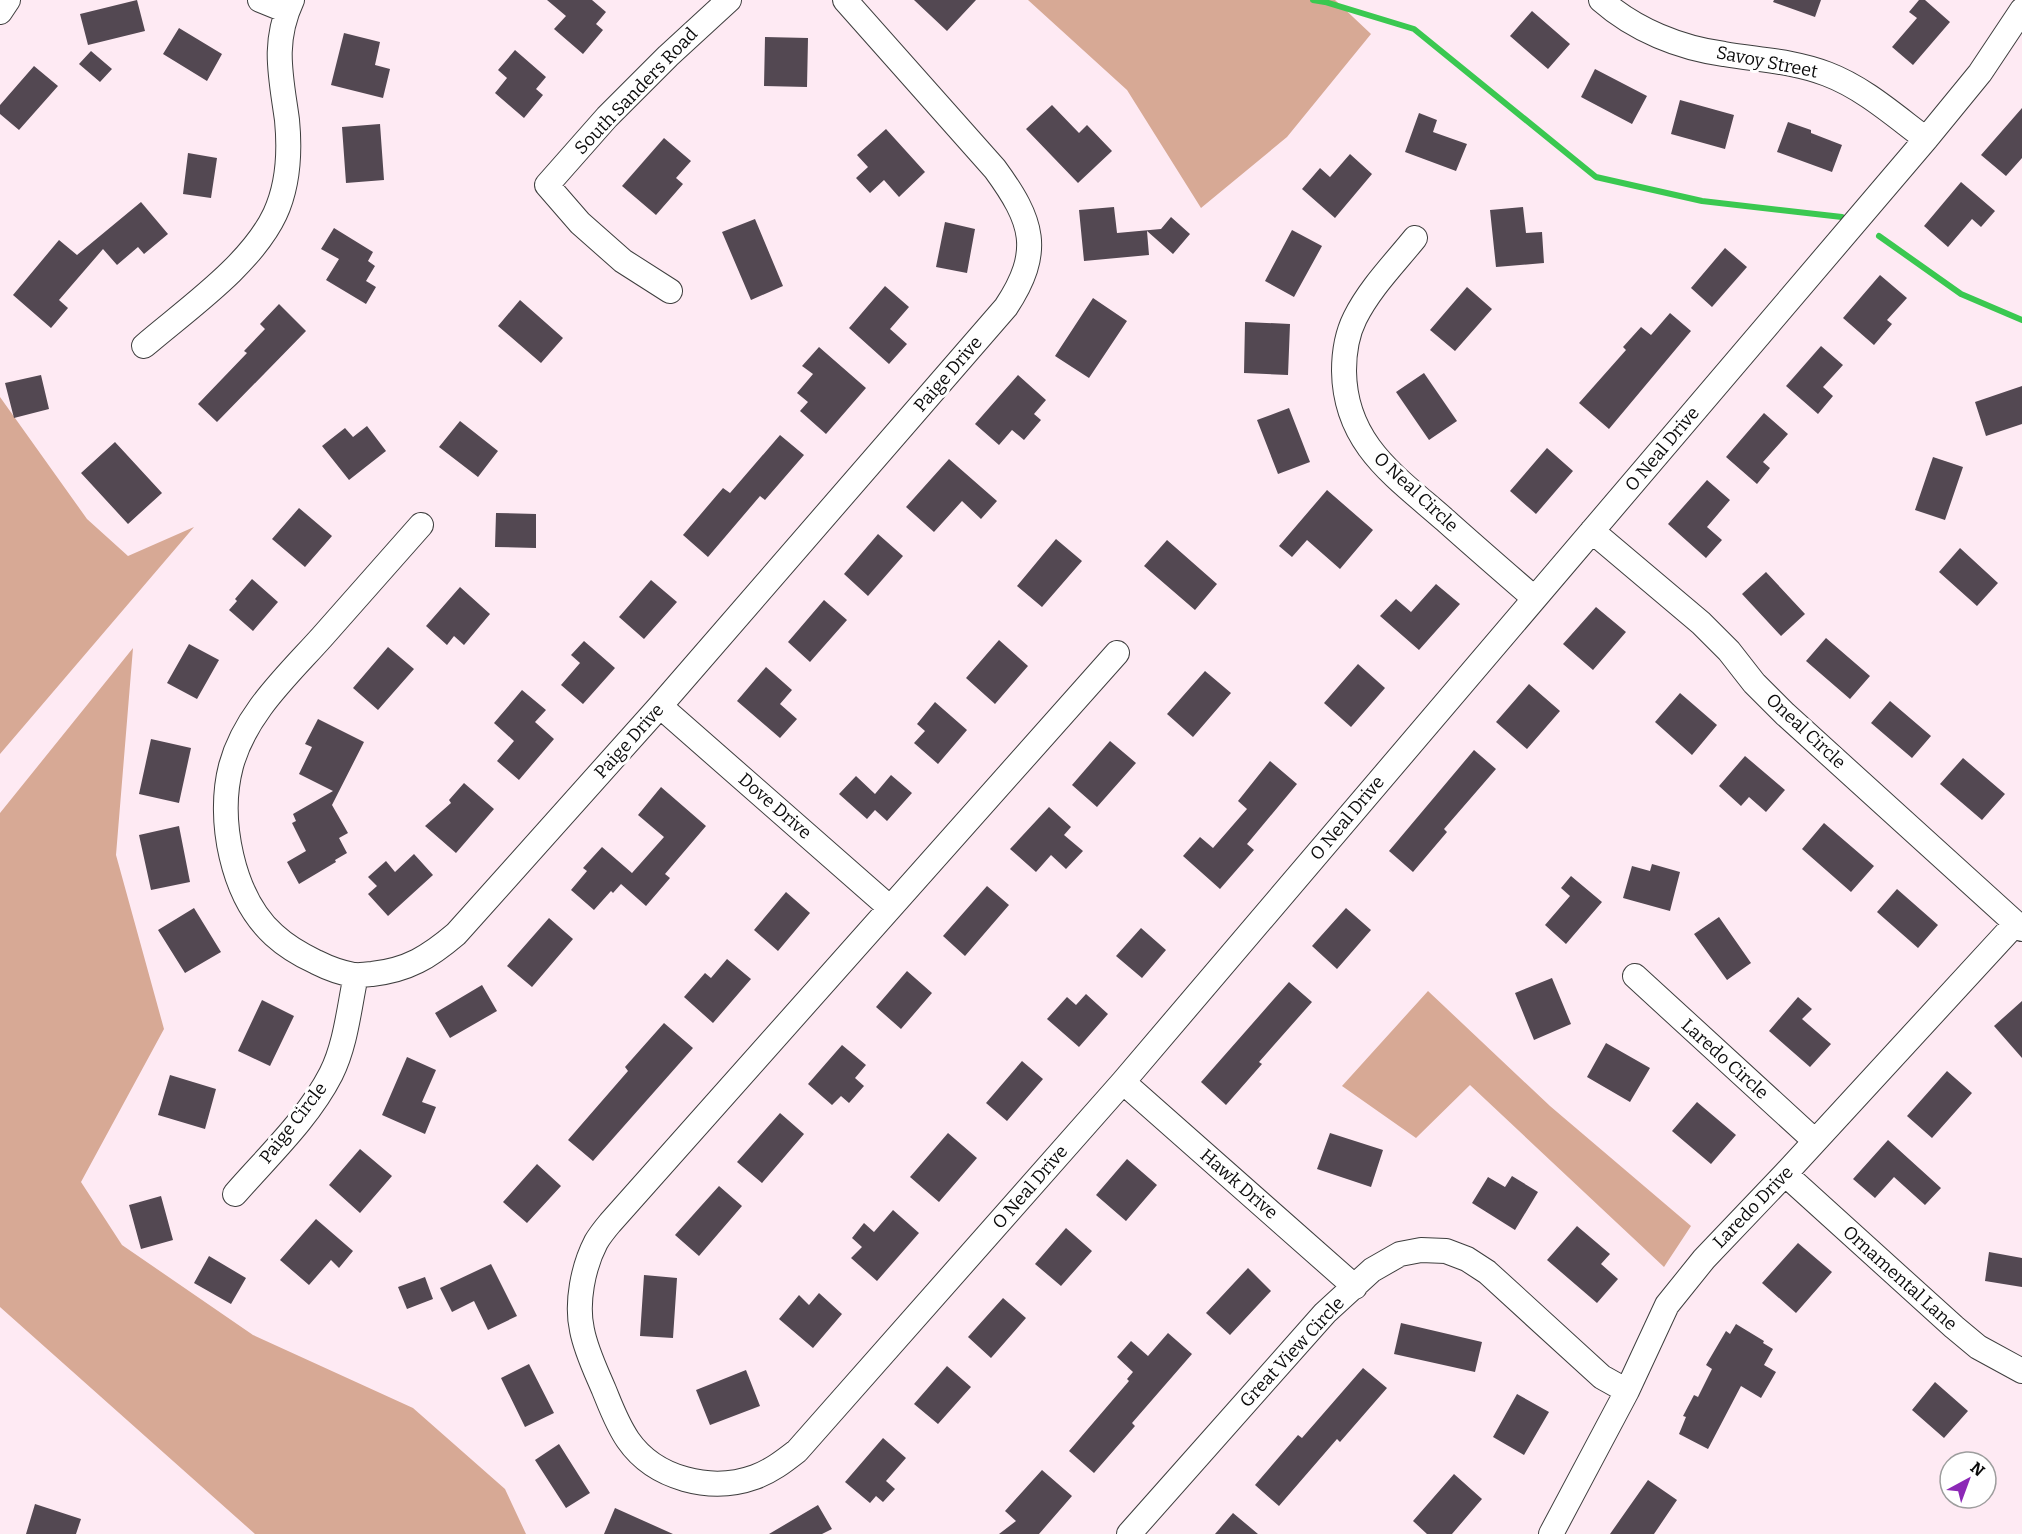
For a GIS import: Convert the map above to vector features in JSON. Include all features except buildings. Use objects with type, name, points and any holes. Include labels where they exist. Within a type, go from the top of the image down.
[{"type":"street","points":[[0,12],[8,0]]},
{"type":"street","points":[[144,346],[216,285],[256,245],[275,214],[285,182],[289,149],[281,85],[279,43],[290,6],[260,0]]},
{"type":"street","name":"South Sanders Road","points":[[670,291],[623,261],[580,223],[547,185],[607,117],[668,56],[729,0]]},
{"type":"street","name":"Paige Drive","points":[[421,525],[254,715],[232,765],[226,794],[226,828],[233,861],[242,888],[256,913],[273,934],[301,955],[330,969],[356,975],[392,971],[418,962],[456,934],[660,706],[1006,307],[1020,286],[1026,269],[1030,244],[1025,219],[1015,196],[995,169],[845,0]]},
{"type":"street","name":"Savoy Street","points":[[1601,0],[1641,28],[1675,43],[1723,54],[1796,65],[1845,81],[1926,139]]},
{"type":"street","name":"O Neal Drive","points":[[1117,653],[889,907],[596,1241],[584,1279],[579,1306],[582,1331],[596,1373],[618,1424],[629,1442],[645,1458],[665,1471],[682,1479],[707,1484],[726,1484],[753,1478],[774,1469],[797,1451],[1123,1082],[1926,139],[1980,73],[2022,10]]},
{"type":"street","name":"O Neal Circle","points":[[1415,238],[1371,291],[1354,319],[1344,360],[1345,389],[1349,410],[1358,431],[1379,461],[1534,598]]},
{"type":"street","name":"Oneal Circle","points":[[1592,531],[1701,623],[1785,714],[2019,926]]},
{"type":"street","name":"Dove Drive","points":[[660,706],[889,907]]},
{"type":"street","name":"Laredo Drive","points":[[1551,1534],[1628,1392],[1667,1305],[1704,1259],[2019,926]]},
{"type":"street","name":"Paige Circle","points":[[235,1194],[299,1120],[331,1074],[346,1030],[356,975]]},
{"type":"street","name":"Laredo Circle","points":[[1635,976],[1815,1141]]},
{"type":"street","name":"Hawk Drive","points":[[1123,1082],[1355,1287]]},
{"type":"street","name":"Ornamental Lane","points":[[1785,1174],[1962,1334],[1978,1347],[2022,1371]]},
{"type":"street","name":"Great View Circle","points":[[1129,1534],[1325,1313],[1372,1270],[1400,1254],[1421,1250],[1446,1251],[1467,1258],[1487,1272],[1602,1377],[1628,1392]]},
{"type":"shaded area","points":[[1028,0],[1335,0],[1371,34],[1287,137],[1201,208],[1127,90]]},
{"type":"shaded area","points":[[0,397],[87,519],[128,556],[194,527],[0,754]]},
{"type":"shaded area","points":[[133,648],[116,855],[164,1029],[81,1182],[122,1245],[253,1335],[413,1408],[505,1489],[526,1534],[255,1534],[0,1307],[0,813]]},
{"type":"shaded area","points":[[1428,991],[1550,1106],[1691,1226],[1664,1267],[1470,1085],[1416,1138],[1342,1086]]},
{"type":"waterway","points":[[1313,0],[1414,29],[1596,177],[1702,201],[1842,217]]},
{"type":"waterway","points":[[1879,236],[1961,294],[2022,320]]}]
